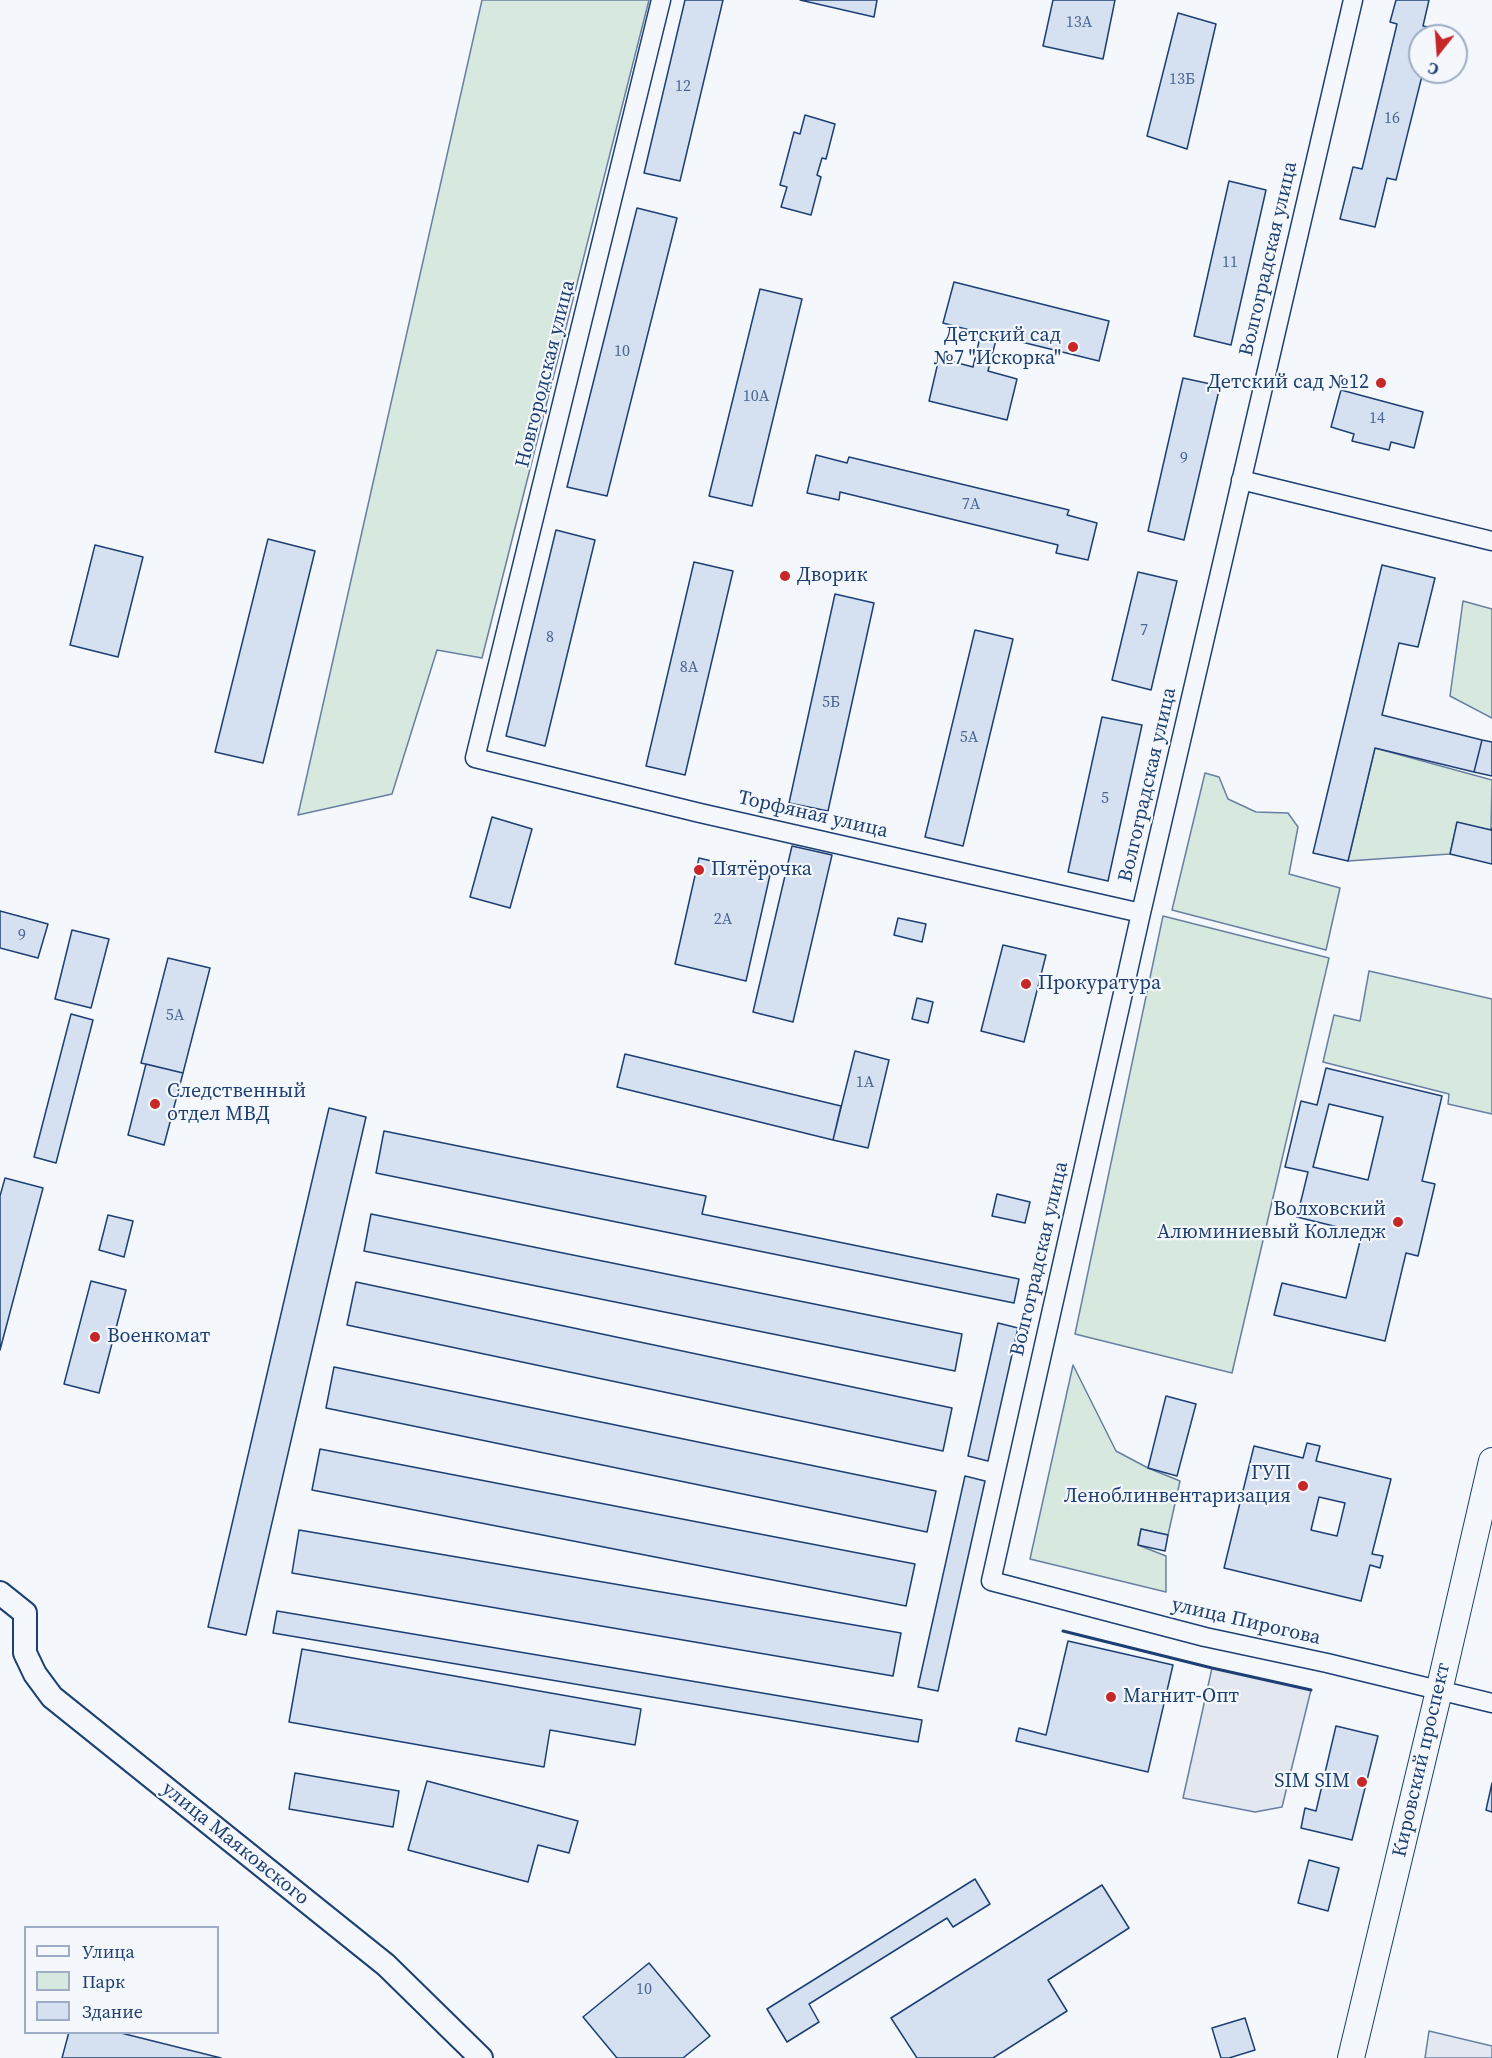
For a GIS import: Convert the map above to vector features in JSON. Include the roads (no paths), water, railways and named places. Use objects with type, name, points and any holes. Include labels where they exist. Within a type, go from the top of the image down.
[{"type":"main road","name":"Кировский проспект","points":[[1351,2058],[1492,1461]]},
{"type":"street","name":"Новгородская улица","points":[[475,758],[661,0]]},
{"type":"street","name":"Волгоградская улица","points":[[991,1581],[1141,913],[1353,0]]},
{"type":"street","points":[[1241,480],[1492,541]]},
{"type":"street","name":"Торфяная улица","points":[[475,758],[700,813],[1141,913]]},
{"type":"street","name":"улица Пирогова","points":[[991,1581],[1205,1637],[1327,1663],[1492,1703]]},
{"type":"street","name":"улица Маяковского","points":[[0,1593],[25,1613],[25,1653],[35,1674],[52,1697],[386,1965],[481,2058]]},
{"type":"place","name":"Детский cад №7 \"Искорка\"","points":[[1073,347]]},
{"type":"place","name":"Детский cад №12","points":[[1381,383]]},
{"type":"place","name":"Дворик","points":[[785,576]]},
{"type":"place","name":"Пятёрочка","points":[[699,870]]},
{"type":"place","name":"Прокуратура","points":[[1026,984]]},
{"type":"place","name":"Следственный отдел МВД","points":[[155,1104]]},
{"type":"place","name":"Волховский Алюминиевый Колледж","points":[[1398,1222]]},
{"type":"place","name":"Военкомат","points":[[95,1337]]},
{"type":"place","name":"ГУП Леноблинвентаризация","points":[[1303,1486]]},
{"type":"place","name":"Магнит-Опт","points":[[1111,1697]]},
{"type":"place","name":"SIM SIM","points":[[1362,1782]]}]
